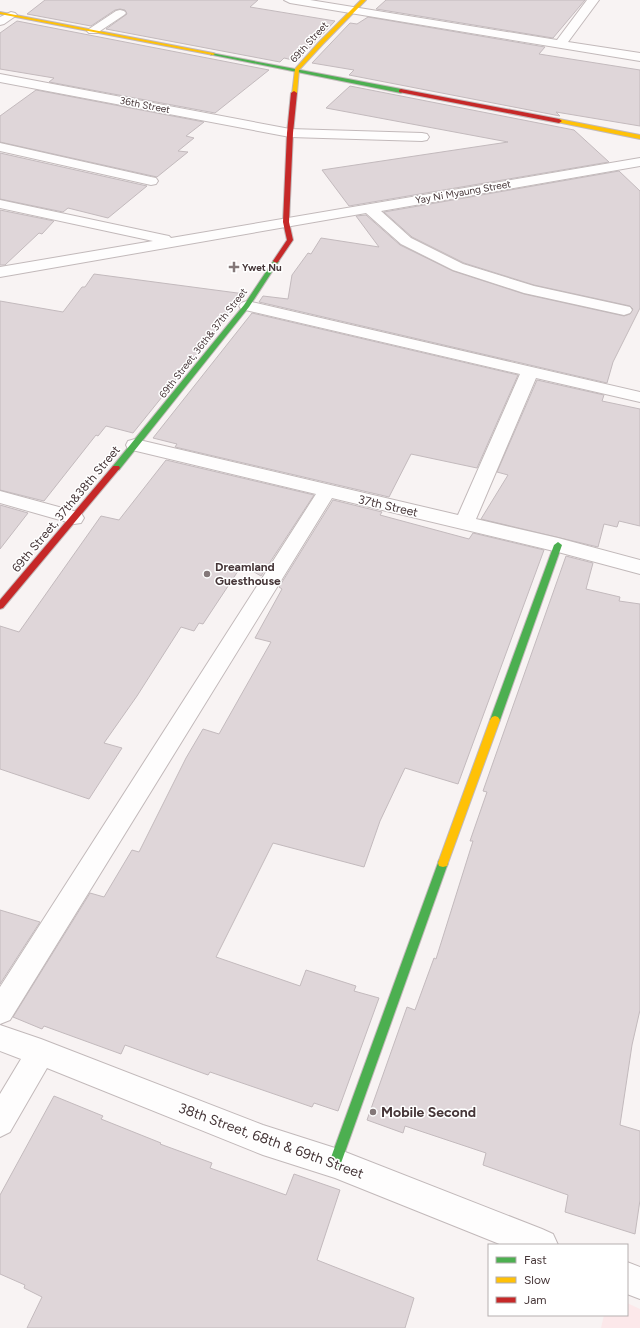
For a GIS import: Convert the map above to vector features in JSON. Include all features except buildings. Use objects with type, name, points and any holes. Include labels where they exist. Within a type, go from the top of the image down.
[{"type":"street","points":[[290,0],[640,57]]},
{"type":"street","name":"69th Street","points":[[290,133],[298,70],[321,43],[364,0]]},
{"type":"street","points":[[560,44],[593,0]]},
{"type":"street","points":[[93,31],[120,13]]},
{"type":"street","points":[[0,22],[6,14],[640,137]]},
{"type":"street","name":"36th Street","points":[[0,78],[290,133],[422,137]]},
{"type":"street","points":[[0,92],[15,81]]},
{"type":"street","name":"69th Street, 36th& 37th Street","points":[[135,445],[247,306],[290,240],[286,222],[290,133]]},
{"type":"street","points":[[0,147],[151,182]]},
{"type":"street","name":"Yay Ni Myaung Street","points":[[0,272],[640,162]]},
{"type":"street","points":[[0,204],[175,242]]},
{"type":"street","points":[[369,208],[406,241],[458,268],[530,290],[624,310]]},
{"type":"street","points":[[247,306],[640,397]]},
{"type":"street","points":[[464,523],[530,372]]},
{"type":"street","name":"37th Street","points":[[135,445],[558,545],[640,567]]},
{"type":"street","name":"69th Street, 37th&38th Street","points":[[0,606],[135,445]]},
{"type":"street","points":[[0,1011],[327,491]]},
{"type":"street","points":[[0,496],[74,518]]},
{"type":"street","points":[[334,1163],[558,545]]},
{"type":"street","name":"38th Street, 68th & 69th Street","points":[[0,1038],[41,1052],[263,1140],[334,1163],[539,1244]]},
{"type":"street","points":[[0,1122],[41,1052]]},
{"type":"street","points":[[628,1278],[640,1284]]},
{"type":"shaded area","points":[[628,1303],[640,1309],[640,1328],[601,1328],[604,1316],[628,1316]]},
{"type":"traffic: fast","points":[[213,54],[401,91]]},
{"type":"traffic: fast","points":[[116,468],[247,306],[276,261]]},
{"type":"traffic: fast","points":[[495,720],[558,545]]},
{"type":"traffic: fast","points":[[335,1163],[443,863]]},
{"type":"traffic: slow","points":[[294,93],[297,70],[321,43],[364,0]]},
{"type":"traffic: slow","points":[[0,13],[213,54]]},
{"type":"traffic: slow","points":[[559,121],[640,137]]},
{"type":"traffic: slow","points":[[443,863],[495,720]]},
{"type":"traffic: jam","points":[[401,91],[559,121]]},
{"type":"traffic: jam","points":[[276,261],[290,240],[286,222],[290,133],[294,93]]},
{"type":"traffic: jam","points":[[0,606],[116,468]]},
{"type":"place","name":"Ywet Nu","points":[[234,267]]},
{"type":"place","name":"Dreamland Guesthouse","points":[[207,574]]},
{"type":"place","name":"Mobile Second","points":[[373,1112]]}]
